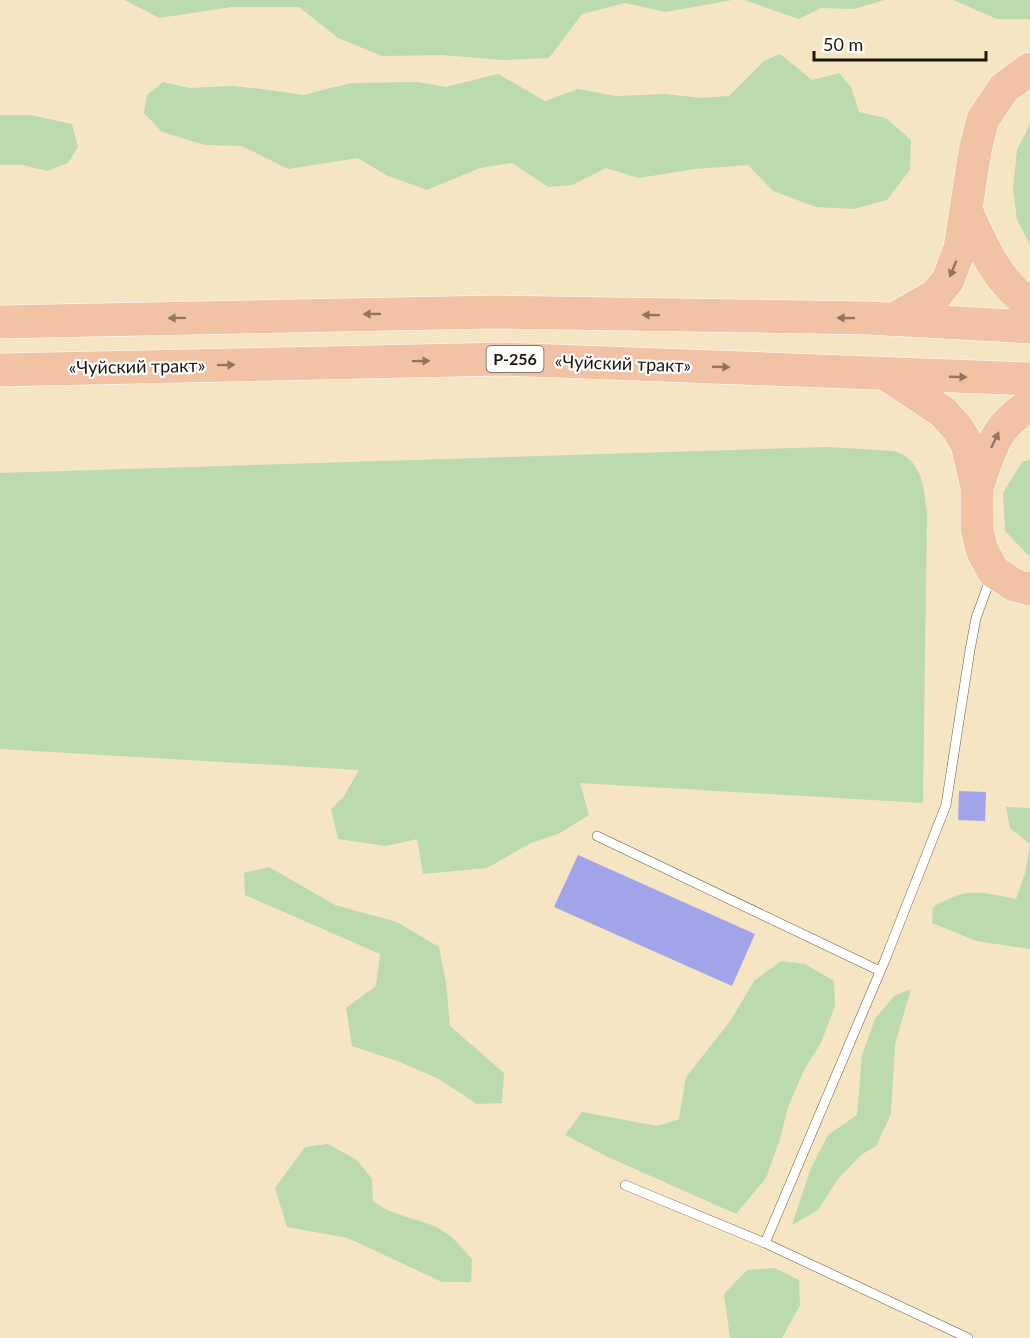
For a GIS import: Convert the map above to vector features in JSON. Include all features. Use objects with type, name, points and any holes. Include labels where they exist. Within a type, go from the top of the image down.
[{"type":"highway","points":[[892,320],[936,295],[948,280],[960,248],[975,151],[983,119],[1004,88],[1030,69]]},
{"type":"highway","points":[[967,212],[994,269],[1020,298],[1030,304]]},
{"type":"highway","points":[[0,322],[494,312],[892,320],[1030,327]]},
{"type":"highway","name":"«Чуйский тракт»","points":[[0,370],[504,359],[1030,379]]},
{"type":"highway","points":[[886,374],[943,412],[958,429],[967,444],[977,488],[977,529],[982,550],[993,572],[1014,585],[1030,589]]},
{"type":"highway","points":[[977,488],[996,435],[1007,422],[1030,405]]},
{"type":"lane","points":[[765,1243],[880,971],[946,805],[969,650],[976,618],[993,572]]},
{"type":"lane","points":[[597,836],[880,971]]},
{"type":"lane","points":[[625,1185],[765,1243],[968,1338]]},
{"type":"green space","points":[[125,0],[732,0],[666,12],[625,3],[582,14],[549,58],[504,60],[441,55],[382,56],[338,38],[299,7],[232,7],[159,18]]},
{"type":"green space","points":[[744,0],[884,0],[854,9],[821,8],[799,19]]},
{"type":"green space","points":[[953,0],[1030,0],[1030,19],[997,19]]},
{"type":"green space","points":[[780,54],[812,80],[839,73],[851,87],[859,112],[886,118],[911,140],[910,170],[887,200],[853,209],[816,207],[773,191],[748,165],[695,169],[639,178],[606,168],[572,185],[548,187],[512,163],[480,168],[427,190],[386,175],[358,158],[288,169],[242,146],[205,145],[162,132],[144,113],[147,95],[163,82],[190,88],[233,86],[303,95],[351,83],[418,82],[446,87],[498,74],[545,101],[578,89],[616,96],[665,94],[701,98],[729,96],[764,61]]},
{"type":"green space","points":[[0,115],[30,115],[72,124],[78,147],[68,163],[47,171],[23,165],[0,165]]},
{"type":"green space","points":[[1030,124],[1030,244],[1017,220],[1013,189],[1017,150]]},
{"type":"green space","points":[[827,447],[894,451],[911,461],[923,485],[927,514],[923,803],[580,783],[589,815],[560,833],[531,843],[487,868],[423,874],[417,839],[386,846],[338,839],[331,809],[344,796],[359,770],[0,749],[0,473]]},
{"type":"green space","points":[[1030,459],[1030,557],[1005,531],[1003,493],[1022,462]]},
{"type":"green space","points":[[1006,807],[1030,808],[1030,844],[1010,828]]},
{"type":"green space","points":[[1030,845],[1030,949],[976,941],[932,923],[933,907],[965,893],[983,893],[1016,899],[1025,873]]},
{"type":"green space","points":[[269,867],[335,905],[397,922],[439,947],[446,983],[450,1026],[504,1073],[502,1103],[477,1104],[439,1079],[400,1062],[352,1046],[346,1008],[376,986],[380,954],[245,895],[244,873]]},
{"type":"green space","points":[[781,961],[805,964],[834,981],[835,1006],[821,1043],[805,1068],[788,1107],[780,1139],[766,1178],[736,1214],[608,1157],[565,1135],[582,1112],[657,1126],[679,1119],[686,1077],[731,1020],[754,981]]},
{"type":"green space","points":[[911,989],[895,1044],[891,1114],[876,1146],[861,1155],[838,1179],[818,1210],[792,1225],[811,1168],[828,1135],[857,1115],[862,1055],[875,1019],[894,996]]},
{"type":"green space","points":[[328,1144],[357,1160],[372,1179],[373,1201],[397,1214],[430,1224],[448,1234],[472,1259],[471,1282],[442,1282],[348,1238],[287,1227],[275,1188],[305,1147]]},
{"type":"green space","points":[[775,1268],[799,1280],[800,1305],[782,1338],[730,1338],[724,1294],[747,1270]]},
{"type":"building","points":[[959,791],[986,792],[985,821],[958,820]]},
{"type":"building","points":[[578,855],[755,934],[732,986],[554,907]]}]
